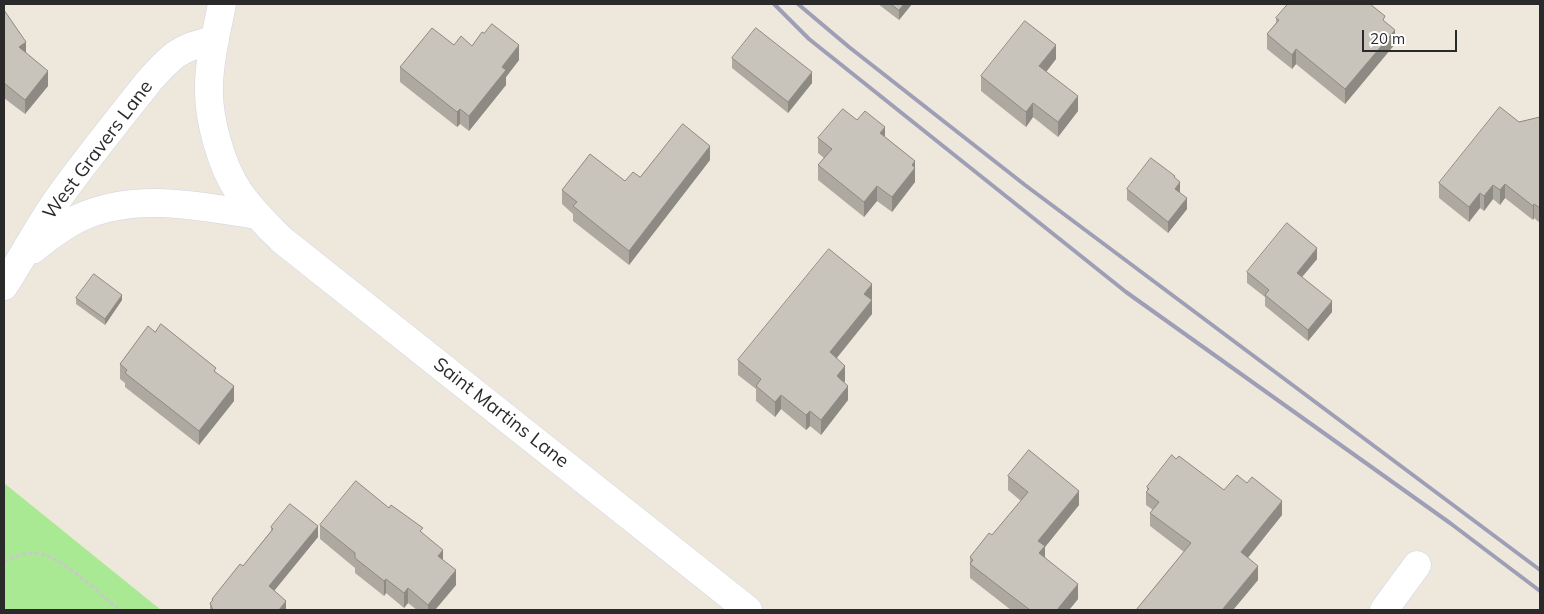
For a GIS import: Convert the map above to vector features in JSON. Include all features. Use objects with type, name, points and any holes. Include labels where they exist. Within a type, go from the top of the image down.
[{"type":"street","name":"Saint Martins Lane","points":[[222,4],[208,88],[212,120],[219,147],[228,170],[238,191],[256,215],[282,240],[748,610]]},
{"type":"street","name":"West Gravers Lane","points":[[4,286],[60,196],[149,81],[180,50],[198,43],[215,40]]},
{"type":"street","points":[[23,258],[47,238],[79,218],[121,205],[151,202],[192,205],[256,215]]},
{"type":"street","points":[[1384,610],[1417,565]]},
{"type":"path","points":[[4,562],[24,554],[41,554],[56,559],[120,610]]},
{"type":"green space","points":[[4,483],[161,610],[4,610]]},
{"type":"building","points":[[891,4],[904,4],[899,10]]},
{"type":"building","points":[[1288,4],[1370,4],[1385,16],[1383,20],[1395,30],[1345,89],[1296,49],[1292,55],[1267,34],[1279,20],[1276,18]]},
{"type":"building","points":[[4,10],[26,42],[19,47],[48,71],[25,100],[4,83]]},
{"type":"building","points":[[1025,21],[1056,45],[1039,66],[1078,96],[1058,122],[1033,103],[1026,112],[981,76]]},
{"type":"building","points":[[492,24],[519,45],[502,67],[506,70],[469,116],[460,109],[457,112],[400,67],[432,28],[454,45],[461,36],[472,46],[482,32],[484,33]]},
{"type":"building","points":[[756,28],[812,72],[788,102],[732,58]]},
{"type":"building","points":[[1500,107],[1519,122],[1540,117],[1540,208],[1534,204],[1533,206],[1505,184],[1500,190],[1493,185],[1484,196],[1480,193],[1469,207],[1439,183]]},
{"type":"building","points":[[843,109],[857,120],[865,111],[885,127],[880,133],[915,161],[912,165],[915,168],[892,197],[877,186],[864,202],[818,165],[832,149],[818,138]]},
{"type":"building","points":[[683,124],[710,146],[629,251],[573,206],[577,202],[562,190],[590,154],[625,181],[633,172],[640,177]]},
{"type":"building","points":[[1151,158],[1175,176],[1180,182],[1175,189],[1187,198],[1168,222],[1127,189]]},
{"type":"building","points":[[1287,223],[1317,248],[1297,273],[1332,301],[1308,330],[1265,295],[1269,290],[1247,272]]},
{"type":"building","points":[[829,249],[872,284],[864,294],[872,300],[830,352],[845,366],[837,376],[848,386],[821,420],[810,411],[806,415],[781,395],[775,402],[756,386],[761,379],[738,360]]},
{"type":"building","points":[[94,274],[122,295],[105,319],[76,298]]},
{"type":"building","points":[[161,324],[216,368],[214,371],[234,386],[199,431],[125,373],[127,370],[120,364],[148,326],[155,332]]},
{"type":"building","points":[[1029,450],[1079,491],[1038,541],[1045,546],[1039,553],[1078,584],[1057,610],[1030,610],[970,564],[973,560],[970,557],[989,533],[992,535],[1028,492],[1008,476]]},
{"type":"building","points":[[1172,455],[1176,459],[1179,456],[1224,490],[1237,475],[1247,483],[1252,477],[1282,501],[1241,552],[1258,566],[1222,610],[1136,610],[1191,543],[1150,513],[1159,502],[1146,492],[1149,489],[1147,487]]},
{"type":"building","points":[[356,481],[389,508],[391,505],[423,528],[420,531],[443,550],[438,556],[456,570],[428,605],[408,588],[404,593],[386,579],[384,581],[355,558],[355,553],[320,525]]},
{"type":"building","points":[[290,504],[318,526],[269,586],[286,601],[279,610],[213,610],[210,603],[212,599],[240,564],[243,566],[273,529],[271,527]]},
{"type":"railway","points":[[774,4],[809,39],[1126,292],[1450,523],[1540,591]]},
{"type":"railway","points":[[798,4],[849,47],[1025,185],[1540,570]]}]
